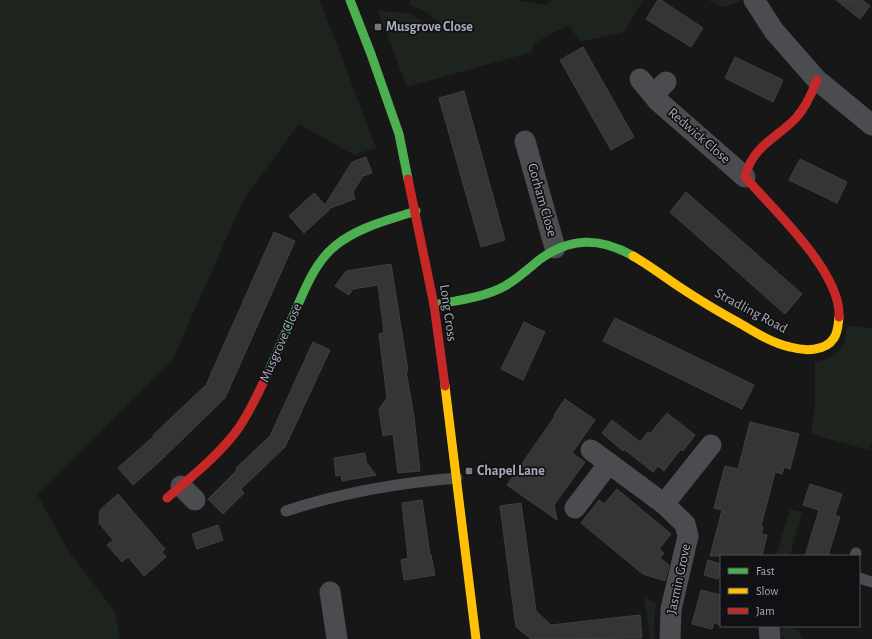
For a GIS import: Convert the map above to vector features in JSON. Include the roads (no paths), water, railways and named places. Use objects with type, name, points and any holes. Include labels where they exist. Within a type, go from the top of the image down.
[{"type":"street","name":"Long Cross","points":[[350,0],[399,134],[416,212],[434,305],[457,478],[476,639]]},
{"type":"street","points":[[754,0],[774,31],[817,80],[872,125]]},
{"type":"street","name":"Redwick Close","points":[[640,79],[660,89],[663,106],[744,177]]},
{"type":"street","points":[[744,177],[746,168],[753,155],[792,122],[805,107],[817,80]]},
{"type":"street","name":"Gorham Close","points":[[522,150],[555,248]]},
{"type":"street","name":"Stradling Road","points":[[434,305],[494,292],[518,278],[539,259],[555,248],[570,243],[584,242],[599,244],[624,251],[687,292],[767,338],[792,348],[811,351],[824,347],[835,339],[839,322],[836,301],[827,277],[810,251],[744,177]]},
{"type":"street","name":"Musgrove Close","points":[[181,495],[227,444],[254,404],[314,272],[323,258],[334,247],[350,236],[379,224],[416,212]]},
{"type":"street","points":[[664,504],[711,445]]},
{"type":"street","name":"Jasmin Grove","points":[[591,450],[664,504],[685,524],[688,536],[671,609],[670,639]]},
{"type":"street","points":[[575,508],[609,463]]},
{"type":"street","points":[[330,592],[337,639]]},
{"type":"street","points":[[769,627],[770,639]]},
{"type":"lane","points":[[286,511],[361,490],[414,481],[457,478]]},
{"type":"lane","points":[[860,578],[872,582]]},
{"type":"place","name":"Musgrove Close","points":[[378,27]]},
{"type":"place","name":"Chapel Lane","points":[[469,471]]}]
